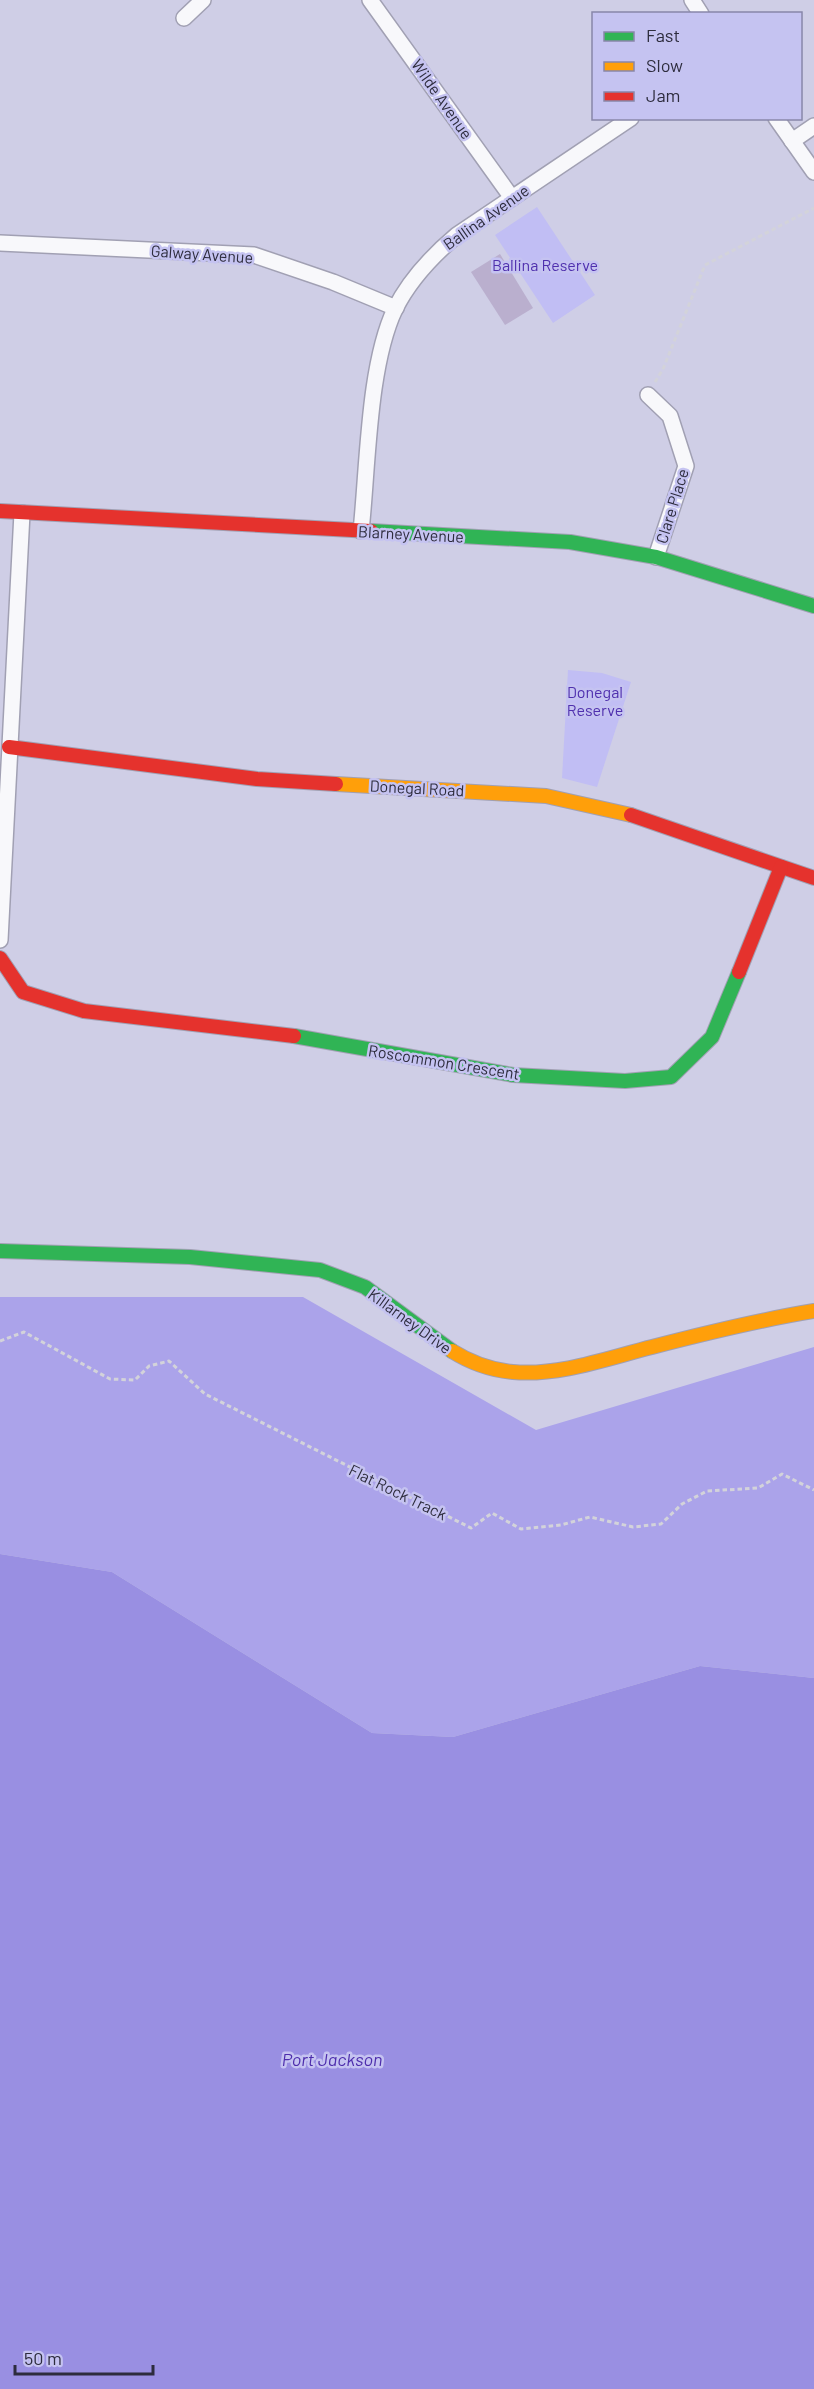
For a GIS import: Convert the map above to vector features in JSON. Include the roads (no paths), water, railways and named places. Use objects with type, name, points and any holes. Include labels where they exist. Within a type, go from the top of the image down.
[{"type":"street","points":[[184,18],[203,0]]},
{"type":"street","name":"Wilde Avenue","points":[[370,0],[512,198]]},
{"type":"street","name":"Ballina Avenue","points":[[361,531],[377,372],[384,339],[396,308],[416,276],[434,255],[457,235],[628,120]]},
{"type":"street","points":[[777,120],[814,172]]},
{"type":"street","points":[[792,141],[814,126]]},
{"type":"street","name":"Galway Avenue","points":[[0,243],[254,255],[333,282],[396,308]]},
{"type":"street","name":"Clare Place","points":[[648,395],[670,416],[686,466],[656,557]]},
{"type":"street","name":"Blarney Avenue","points":[[0,511],[570,542],[656,557],[814,606]]},
{"type":"street","points":[[0,940],[22,513]]},
{"type":"street","name":"Donegal Road","points":[[9,747],[257,779],[546,796],[622,812],[814,878]]},
{"type":"street","name":"Roscommon Crescent","points":[[0,958],[24,992],[84,1011],[286,1035],[513,1075],[625,1082],[672,1077],[712,1037],[781,867]]},
{"type":"street","name":"Killarney Drive","points":[[0,1251],[192,1256],[312,1269],[343,1277],[378,1294],[441,1346],[475,1365],[512,1372],[559,1371],[754,1320],[814,1311]]},
{"type":"water","name":"Port Jackson","points":[[0,1554],[112,1572],[372,1733],[453,1737],[700,1666],[814,1678],[814,2389],[0,2389]]},
{"type":"park label","name":"Ballina Reserve","points":[[545,265]]},
{"type":"park label","name":"Donegal Reserve","points":[[595,701]]}]
